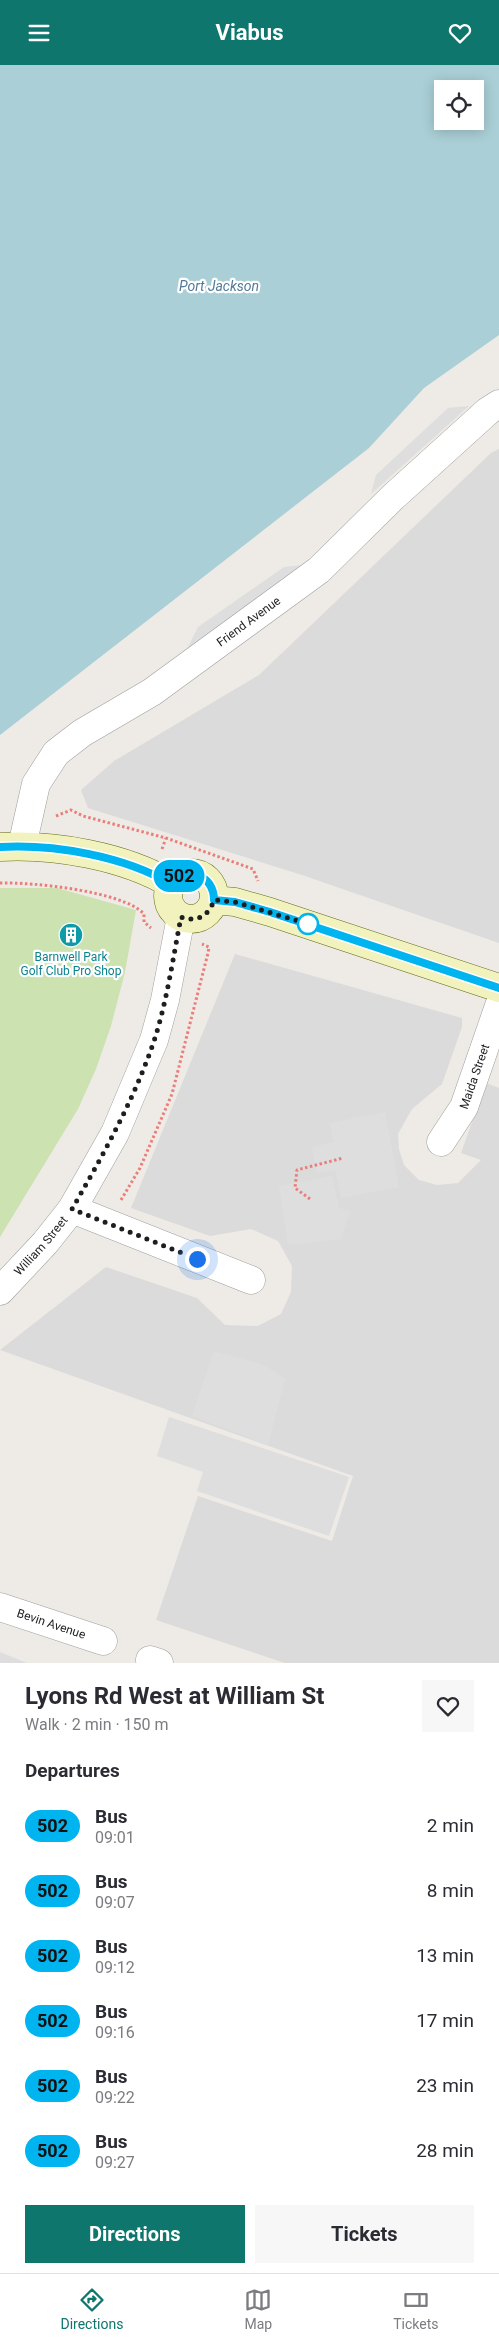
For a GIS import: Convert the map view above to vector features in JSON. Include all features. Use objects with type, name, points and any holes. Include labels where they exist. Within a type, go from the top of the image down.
[{"type":"main road","points":[[11,846],[59,849],[113,861],[153,873],[171,884]]},
{"type":"main road","points":[[195,873],[202,876],[212,887],[214,900],[207,913],[201,917],[187,920],[181,917],[170,907],[168,891],[171,884],[181,875],[195,873]]},
{"type":"main road","points":[[214,900],[235,902],[270,912],[499,988]]},
{"type":"street","name":"Friend Avenue","points":[[11,846],[36,784],[56,753],[82,733],[152,692],[319,570],[393,497],[488,411],[499,404]]},
{"type":"street","name":"William Street","points":[[0,1291],[45,1243],[72,1209],[115,1133],[143,1071],[165,1000],[181,917]]},
{"type":"street","name":"Maida Street","points":[[441,1142],[464,1107],[499,1006]]},
{"type":"street","points":[[72,1209],[250,1280]]},
{"type":"street","name":"Bevin Avenue","points":[[0,1607],[103,1641]]},
{"type":"path","points":[[83,816],[166,838],[253,869]]},
{"type":"path","points":[[0,883],[62,886],[112,899],[138,908],[144,914],[144,922],[149,927]]},
{"type":"path","points":[[107,1224],[140,1167],[172,1094],[209,947]]},
{"type":"path","points":[[310,1199],[295,1188],[297,1170],[343,1158]]},
{"type":"shaded area","points":[[469,406],[371,494],[376,475],[448,408]]},
{"type":"shaded area","points":[[499,449],[499,943],[302,875],[88,808],[81,790],[114,761],[259,675],[491,453]]},
{"type":"shaded area","points":[[303,565],[186,651],[198,627],[284,567]]},
{"type":"shaded area","points":[[235,954],[462,1018],[462,1027],[442,1084],[412,1109],[398,1134],[399,1149],[404,1165],[419,1180],[437,1185],[458,1183],[481,1160],[461,1153],[486,1083],[499,1088],[499,1663],[285,1663],[156,1620],[198,1496],[332,1541],[353,1476],[0,1350],[106,1267],[197,1298],[225,1325],[258,1326],[281,1314],[291,1292],[292,1266],[278,1241],[251,1229],[210,1236],[131,1208]]},
{"type":"shaded area","points":[[385,1112],[399,1187],[341,1198],[335,1170],[317,1173],[312,1147],[333,1142],[330,1123]]},
{"type":"shaded area","points":[[332,1176],[339,1208],[350,1211],[341,1239],[288,1245],[279,1186]]},
{"type":"shaded area","points":[[214,1351],[264,1365],[285,1379],[268,1445],[192,1416]]},
{"type":"shaded area","points":[[169,1417],[349,1477],[329,1536],[197,1491],[203,1472],[157,1456]]},
{"type":"shaded area","points":[[0,1652],[27,1663],[0,1663]]},
{"type":"green space","points":[[0,888],[57,888],[136,910],[125,972],[111,1026],[96,1069],[78,1109],[0,1237]]},
{"type":"water","name":"Port Jackson","points":[[0,65],[499,65],[499,335],[424,388],[369,448],[0,735]]},
{"type":"bus line","name":"502","points":[[0,847],[22,846],[74,852],[153,873],[171,884],[181,875],[195,873],[202,876],[212,887],[214,900],[235,902],[270,912],[499,988]]},
{"type":"place","name":"Barnwell Park Golf Club Pro Shop","points":[[71,935]]},
{"type":"route","points":[[197,1259],[72,1209],[115,1133],[143,1071],[165,1000],[172,955],[181,917],[187,920],[201,917],[207,913],[214,900],[235,902],[308,924]]}]
